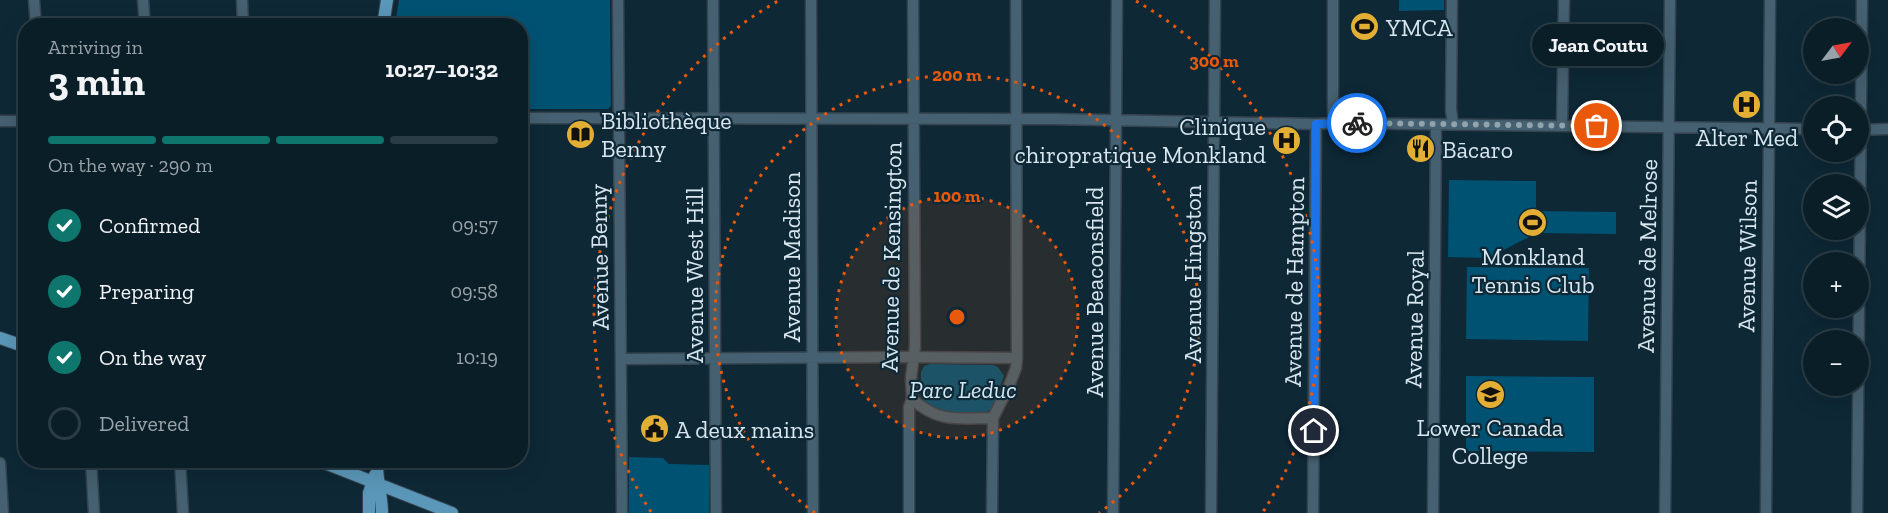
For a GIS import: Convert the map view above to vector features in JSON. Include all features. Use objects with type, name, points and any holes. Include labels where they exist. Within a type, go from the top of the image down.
[{"type":"main road","points":[[384,18],[387,0]]},
{"type":"main road","points":[[0,338],[18,344]]},
{"type":"main road","points":[[348,468],[376,475],[452,513]]},
{"type":"main road","points":[[369,513],[369,493],[376,475]]},
{"type":"main road","points":[[376,475],[382,498],[382,513]]},
{"type":"street","points":[[34,0],[35,18]]},
{"type":"street","points":[[143,0],[144,18]]},
{"type":"street","points":[[242,0],[243,18]]},
{"type":"street","name":"Avenue Benny","points":[[618,0],[622,513]]},
{"type":"street","name":"Avenue West Hill","points":[[713,0],[716,513]]},
{"type":"street","name":"Avenue Madison","points":[[810,0],[813,513]]},
{"type":"street","name":"Avenue de Kensington","points":[[909,513],[909,408],[912,399],[911,378],[914,357],[913,0]]},
{"type":"street","points":[[992,513],[993,418],[1010,386],[1017,358],[1016,0]]},
{"type":"street","name":"Avenue Beaconsfield","points":[[1113,513],[1116,0]]},
{"type":"street","name":"Avenue Hingston","points":[[1211,513],[1215,0]]},
{"type":"street","points":[[1333,0],[1333,123]]},
{"type":"street","points":[[1452,0],[1451,110],[1453,124]]},
{"type":"street","points":[[1562,126],[1564,0]]},
{"type":"street","name":"Avenue de Melrose","points":[[1665,513],[1670,0]]},
{"type":"street","name":"Avenue Wilson","points":[[1766,513],[1770,0]]},
{"type":"street","points":[[1861,96],[1862,0]]},
{"type":"street","points":[[528,118],[1017,119],[1803,129]]},
{"type":"street","points":[[0,122],[18,121]]},
{"type":"street","name":"Avenue de Hampton","points":[[1313,513],[1316,124]]},
{"type":"street","name":"Avenue Royal","points":[[1434,513],[1436,125]]},
{"type":"street","points":[[1869,130],[1888,129]]},
{"type":"street","points":[[1857,513],[1860,162]]},
{"type":"street","points":[[621,359],[1017,358]]},
{"type":"street","points":[[912,399],[926,410],[945,418],[993,418]]},
{"type":"street","points":[[0,464],[3,513]]},
{"type":"street","points":[[91,468],[94,513]]},
{"type":"street","points":[[180,468],[183,513]]},
{"type":"green space","points":[[399,0],[610,0],[611,106],[608,109],[528,109],[528,18],[396,18]]},
{"type":"green space","points":[[1399,0],[1444,0],[1444,10],[1399,11]]},
{"type":"green space","name":"Monkland Tennis Club","points":[[1449,180],[1536,181],[1536,211],[1616,212],[1616,234],[1537,233],[1488,258],[1448,257]]},
{"type":"green space","points":[[1467,267],[1589,268],[1588,341],[1466,339]]},
{"type":"green space","name":"Parc Leduc","points":[[930,364],[998,367],[1004,376],[991,410],[987,412],[943,412],[924,401],[921,397],[921,372],[924,366]]},
{"type":"green space","points":[[1466,376],[1594,377],[1594,452],[1466,451]]},
{"type":"green space","points":[[629,457],[663,458],[669,464],[709,465],[709,513],[629,513]]},
{"type":"way so far","points":[[1357,123],[1597,126]]},
{"type":"place","name":"YMCA","points":[[1365,27]]},
{"type":"place","name":"Alter Med","points":[[1747,104]]},
{"type":"place","name":"Jean Coutu","points":[[1597,126]]},
{"type":"place","name":"Bibliothèque Benny","points":[[580,134]]},
{"type":"place","name":"Clinique chiropratique Monkland","points":[[1287,140]]},
{"type":"place","name":"Bācaro","points":[[1421,149]]},
{"type":"place","name":"Monkland Tennis Club","points":[[1533,223]]},
{"type":"place","name":"Lower Canada College","points":[[1490,394]]},
{"type":"place","name":"A deux mains","points":[[654,429]]},
{"type":"route","points":[[1314,431],[1316,124],[1357,123]]}]
